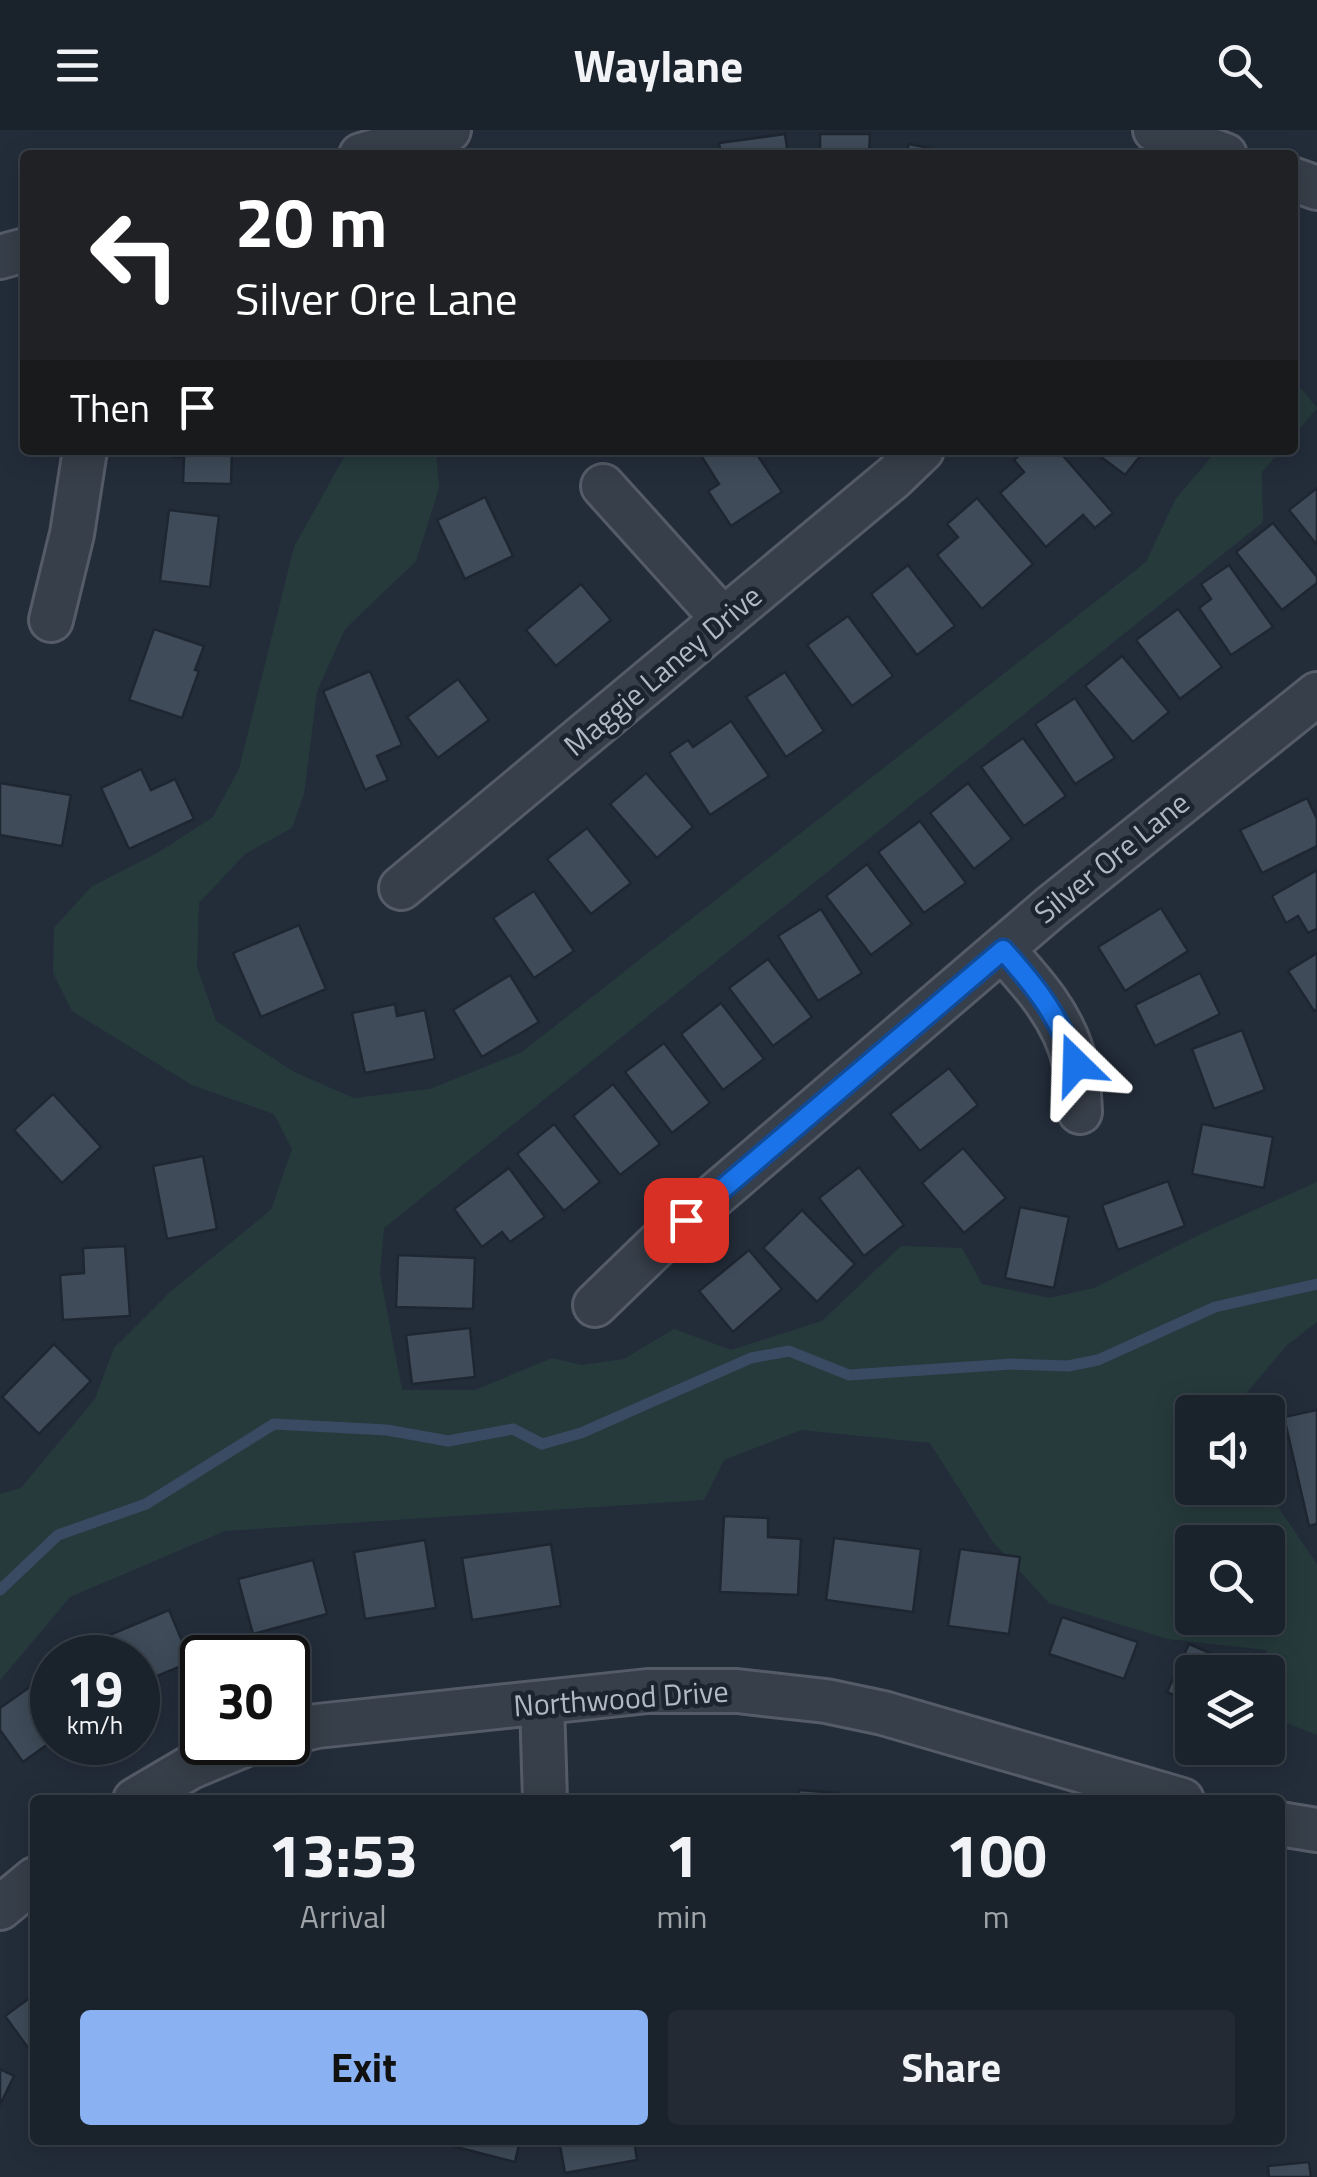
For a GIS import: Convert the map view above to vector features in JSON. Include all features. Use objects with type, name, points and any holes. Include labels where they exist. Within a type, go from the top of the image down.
[{"type":"street","points":[[379,150],[449,130]]},
{"type":"street","points":[[1153,130],[1210,150]]},
{"type":"street","points":[[52,620],[72,534],[84,455]]},
{"type":"street","name":"Maggie Laney Drive","points":[[401,888],[917,455]]},
{"type":"street","points":[[604,486],[723,619]]},
{"type":"street","name":"Silver Ore Lane","points":[[595,1305],[658,1245],[1003,950],[1317,695]]},
{"type":"street","points":[[1003,950],[1038,988],[1060,1024],[1076,1064],[1080,1112]]},
{"type":"street","name":"Northwood Drive","points":[[310,1728],[648,1691],[737,1691],[826,1701],[883,1713],[1165,1795]]},
{"type":"street","points":[[542,1702],[545,1795]]},
{"type":"street","points":[[144,1795],[198,1765]]},
{"type":"street","points":[[1285,1825],[1317,1830]]},
{"type":"street","points":[[0,1908],[30,1883]]},
{"type":"green space","points":[[1301,388],[1317,408],[1298,431]]},
{"type":"green space","points":[[345,455],[436,455],[439,488],[416,561],[345,629],[317,691],[304,794],[292,828],[245,854],[199,903],[197,967],[216,1021],[294,1072],[354,1098],[430,1089],[522,1052],[1146,562],[1175,500],[1213,455],[1277,455],[1262,472],[1263,522],[384,1228],[380,1274],[402,1390],[475,1390],[552,1358],[582,1365],[624,1359],[674,1329],[731,1350],[822,1321],[901,1246],[962,1248],[982,1284],[1050,1298],[1094,1288],[1317,1182],[1317,1322],[1287,1345],[1245,1395],[1175,1395],[1175,1505],[1277,1505],[1317,1564],[1317,1735],[1285,1723],[1285,1655],[1168,1639],[1049,1603],[993,1542],[930,1443],[801,1430],[724,1460],[704,1500],[225,1531],[70,1597],[38,1635],[30,1635],[30,1644],[0,1680],[0,1494],[21,1488],[95,1399],[114,1348],[171,1291],[271,1210],[292,1149],[274,1114],[192,1085],[72,1011],[53,973],[54,928],[91,887],[159,852],[213,817],[239,769],[294,547]]},
{"type":"building","points":[[785,134],[787,150],[720,150],[719,143]]},
{"type":"building","points":[[820,134],[870,134],[869,150],[820,150]]},
{"type":"building","points":[[909,144],[939,150],[907,150]]},
{"type":"building","points":[[232,455],[231,484],[183,483],[184,457],[173,457]]},
{"type":"building","points":[[757,455],[782,492],[731,526],[708,491],[719,484],[702,457]]},
{"type":"building","points":[[1020,455],[1062,455],[1113,513],[1095,528],[1083,515],[1046,547],[1000,493],[1024,472],[1014,460]]},
{"type":"building","points":[[1099,455],[1141,455],[1125,475]]},
{"type":"building","points":[[1317,488],[1317,545],[1289,510]]},
{"type":"building","points":[[485,497],[513,556],[465,579],[437,520]]},
{"type":"building","points":[[977,498],[1033,564],[982,609],[937,555],[958,537],[947,524]]},
{"type":"building","points":[[169,510],[219,516],[210,587],[160,581]]},
{"type":"building","points":[[1273,523],[1317,577],[1317,583],[1282,610],[1236,552]]},
{"type":"building","points":[[908,565],[955,626],[917,655],[871,594]]},
{"type":"building","points":[[1229,565],[1273,627],[1231,655],[1199,608],[1211,599],[1201,584]]},
{"type":"building","points":[[581,584],[611,620],[556,666],[526,630]]},
{"type":"building","points":[[1178,609],[1222,667],[1180,699],[1136,640]]},
{"type":"building","points":[[848,616],[893,676],[852,706],[807,645]]},
{"type":"building","points":[[154,629],[204,646],[182,718],[129,700]]},
{"type":"building","points":[[1122,656],[1169,712],[1133,742],[1085,686]]},
{"type":"building","points":[[370,671],[402,745],[377,756],[388,780],[365,790],[323,691]]},
{"type":"building","points":[[785,672],[824,731],[786,757],[746,697]]},
{"type":"building","points":[[458,679],[489,720],[438,758],[407,717]]},
{"type":"building","points":[[1075,698],[1115,758],[1075,784],[1035,724]]},
{"type":"building","points":[[731,721],[769,776],[710,815],[669,753],[688,740],[693,747]]},
{"type":"building","points":[[1023,738],[1066,796],[1024,826],[981,767]]},
{"type":"building","points":[[141,769],[151,790],[175,779],[194,819],[129,849],[101,788]]},
{"type":"building","points":[[646,773],[693,827],[657,858],[610,804]]},
{"type":"building","points":[[0,783],[71,795],[62,846],[0,835]]},
{"type":"building","points":[[968,783],[1012,839],[974,869],[930,813]]},
{"type":"building","points":[[1307,798],[1317,819],[1317,846],[1262,873],[1240,830]]},
{"type":"building","points":[[920,821],[966,883],[924,913],[878,852]]},
{"type":"building","points":[[587,828],[631,883],[591,914],[547,859]]},
{"type":"building","points":[[867,864],[912,924],[871,955],[826,896]]},
{"type":"building","points":[[1317,870],[1317,929],[1308,933],[1298,916],[1286,923],[1272,896]]},
{"type":"building","points":[[534,891],[574,951],[534,978],[493,918]]},
{"type":"building","points":[[1161,908],[1188,951],[1125,991],[1098,947]]},
{"type":"building","points":[[821,909],[862,973],[818,1001],[778,936]]},
{"type":"building","points":[[299,925],[326,989],[261,1017],[233,953]]},
{"type":"building","points":[[1317,953],[1317,1009],[1314,1011],[1288,971]]},
{"type":"building","points":[[768,959],[812,1017],[773,1046],[729,988]]},
{"type":"building","points":[[1200,973],[1220,1014],[1155,1046],[1135,1005]]},
{"type":"building","points":[[510,975],[539,1022],[482,1057],[453,1010]]},
{"type":"building","points":[[721,1003],[764,1059],[723,1090],[681,1034]]},
{"type":"building","points":[[395,1004],[397,1016],[425,1010],[435,1059],[365,1073],[352,1013]]},
{"type":"building","points":[[1242,1030],[1265,1090],[1214,1109],[1192,1049]]},
{"type":"building","points":[[664,1043],[710,1103],[672,1133],[625,1072]]},
{"type":"building","points":[[949,1068],[978,1105],[920,1151],[890,1114]]},
{"type":"building","points":[[613,1084],[660,1144],[620,1175],[573,1116]]},
{"type":"building","points":[[53,1094],[101,1147],[62,1183],[14,1130]]},
{"type":"building","points":[[554,1124],[600,1182],[564,1211],[517,1154]]},
{"type":"building","points":[[1202,1124],[1273,1137],[1264,1188],[1192,1174]]},
{"type":"building","points":[[963,1148],[1006,1198],[964,1233],[922,1183]]},
{"type":"building","points":[[203,1156],[217,1229],[167,1239],[153,1166]]},
{"type":"building","points":[[859,1167],[904,1225],[864,1256],[819,1198]]},
{"type":"building","points":[[509,1168],[545,1217],[510,1242],[502,1232],[482,1247],[454,1209]]},
{"type":"building","points":[[1168,1181],[1185,1226],[1118,1250],[1102,1205]]},
{"type":"building","points":[[1020,1207],[1069,1217],[1054,1288],[1005,1278]]},
{"type":"building","points":[[802,1210],[855,1264],[817,1302],[763,1248]]},
{"type":"building","points":[[125,1246],[130,1316],[63,1320],[60,1275],[84,1273],[83,1248]]},
{"type":"building","points":[[749,1250],[782,1289],[733,1332],[699,1291]]},
{"type":"building","points":[[398,1255],[475,1258],[473,1309],[396,1307]]},
{"type":"building","points":[[470,1328],[475,1377],[412,1384],[406,1335]]},
{"type":"building","points":[[54,1344],[91,1381],[39,1434],[2,1397]]},
{"type":"building","points":[[1317,1410],[1317,1524],[1309,1526],[1285,1417]]},
{"type":"building","points":[[724,1516],[768,1518],[768,1537],[801,1539],[798,1595],[720,1592]]},
{"type":"building","points":[[834,1538],[921,1549],[913,1612],[826,1600]]},
{"type":"building","points":[[425,1540],[436,1608],[365,1619],[354,1552]]},
{"type":"building","points":[[551,1544],[561,1606],[472,1620],[462,1558]]},
{"type":"building","points":[[960,1549],[1020,1557],[1009,1634],[948,1626]]},
{"type":"building","points":[[313,1560],[327,1614],[253,1634],[238,1579]]},
{"type":"building","points":[[169,1610],[180,1636],[180,1667],[160,1675],[160,1635],[110,1635]]},
{"type":"building","points":[[1062,1617],[1138,1642],[1124,1679],[1049,1654]]},
{"type":"building","points":[[1189,1644],[1215,1655],[1184,1655]]},
{"type":"building","points":[[1175,1675],[1175,1696],[1167,1692]]},
{"type":"building","points":[[30,1687],[30,1757],[23,1762],[0,1730],[0,1708]]},
{"type":"building","points":[[799,1790],[838,1793],[838,1795],[799,1795]]},
{"type":"building","points":[[30,1998],[30,2050],[5,2016]]},
{"type":"building","points":[[0,2069],[14,2076],[0,2105]]},
{"type":"building","points":[[449,2145],[519,2145],[515,2162]]},
{"type":"building","points":[[560,2145],[635,2145],[637,2160],[565,2173]]},
{"type":"building","points":[[1309,2162],[1311,2177],[1269,2177],[1268,2166]]},
{"type":"waterway","points":[[0,1590],[58,1535],[146,1504],[274,1424],[387,1430],[448,1441],[513,1429],[542,1444],[581,1433],[751,1358],[789,1351],[849,1375],[1012,1364],[1068,1366],[1098,1360],[1215,1307],[1317,1284]]},
{"type":"route","points":[[686,1220],[1003,950],[1038,988],[1060,1024],[1076,1064]]}]
